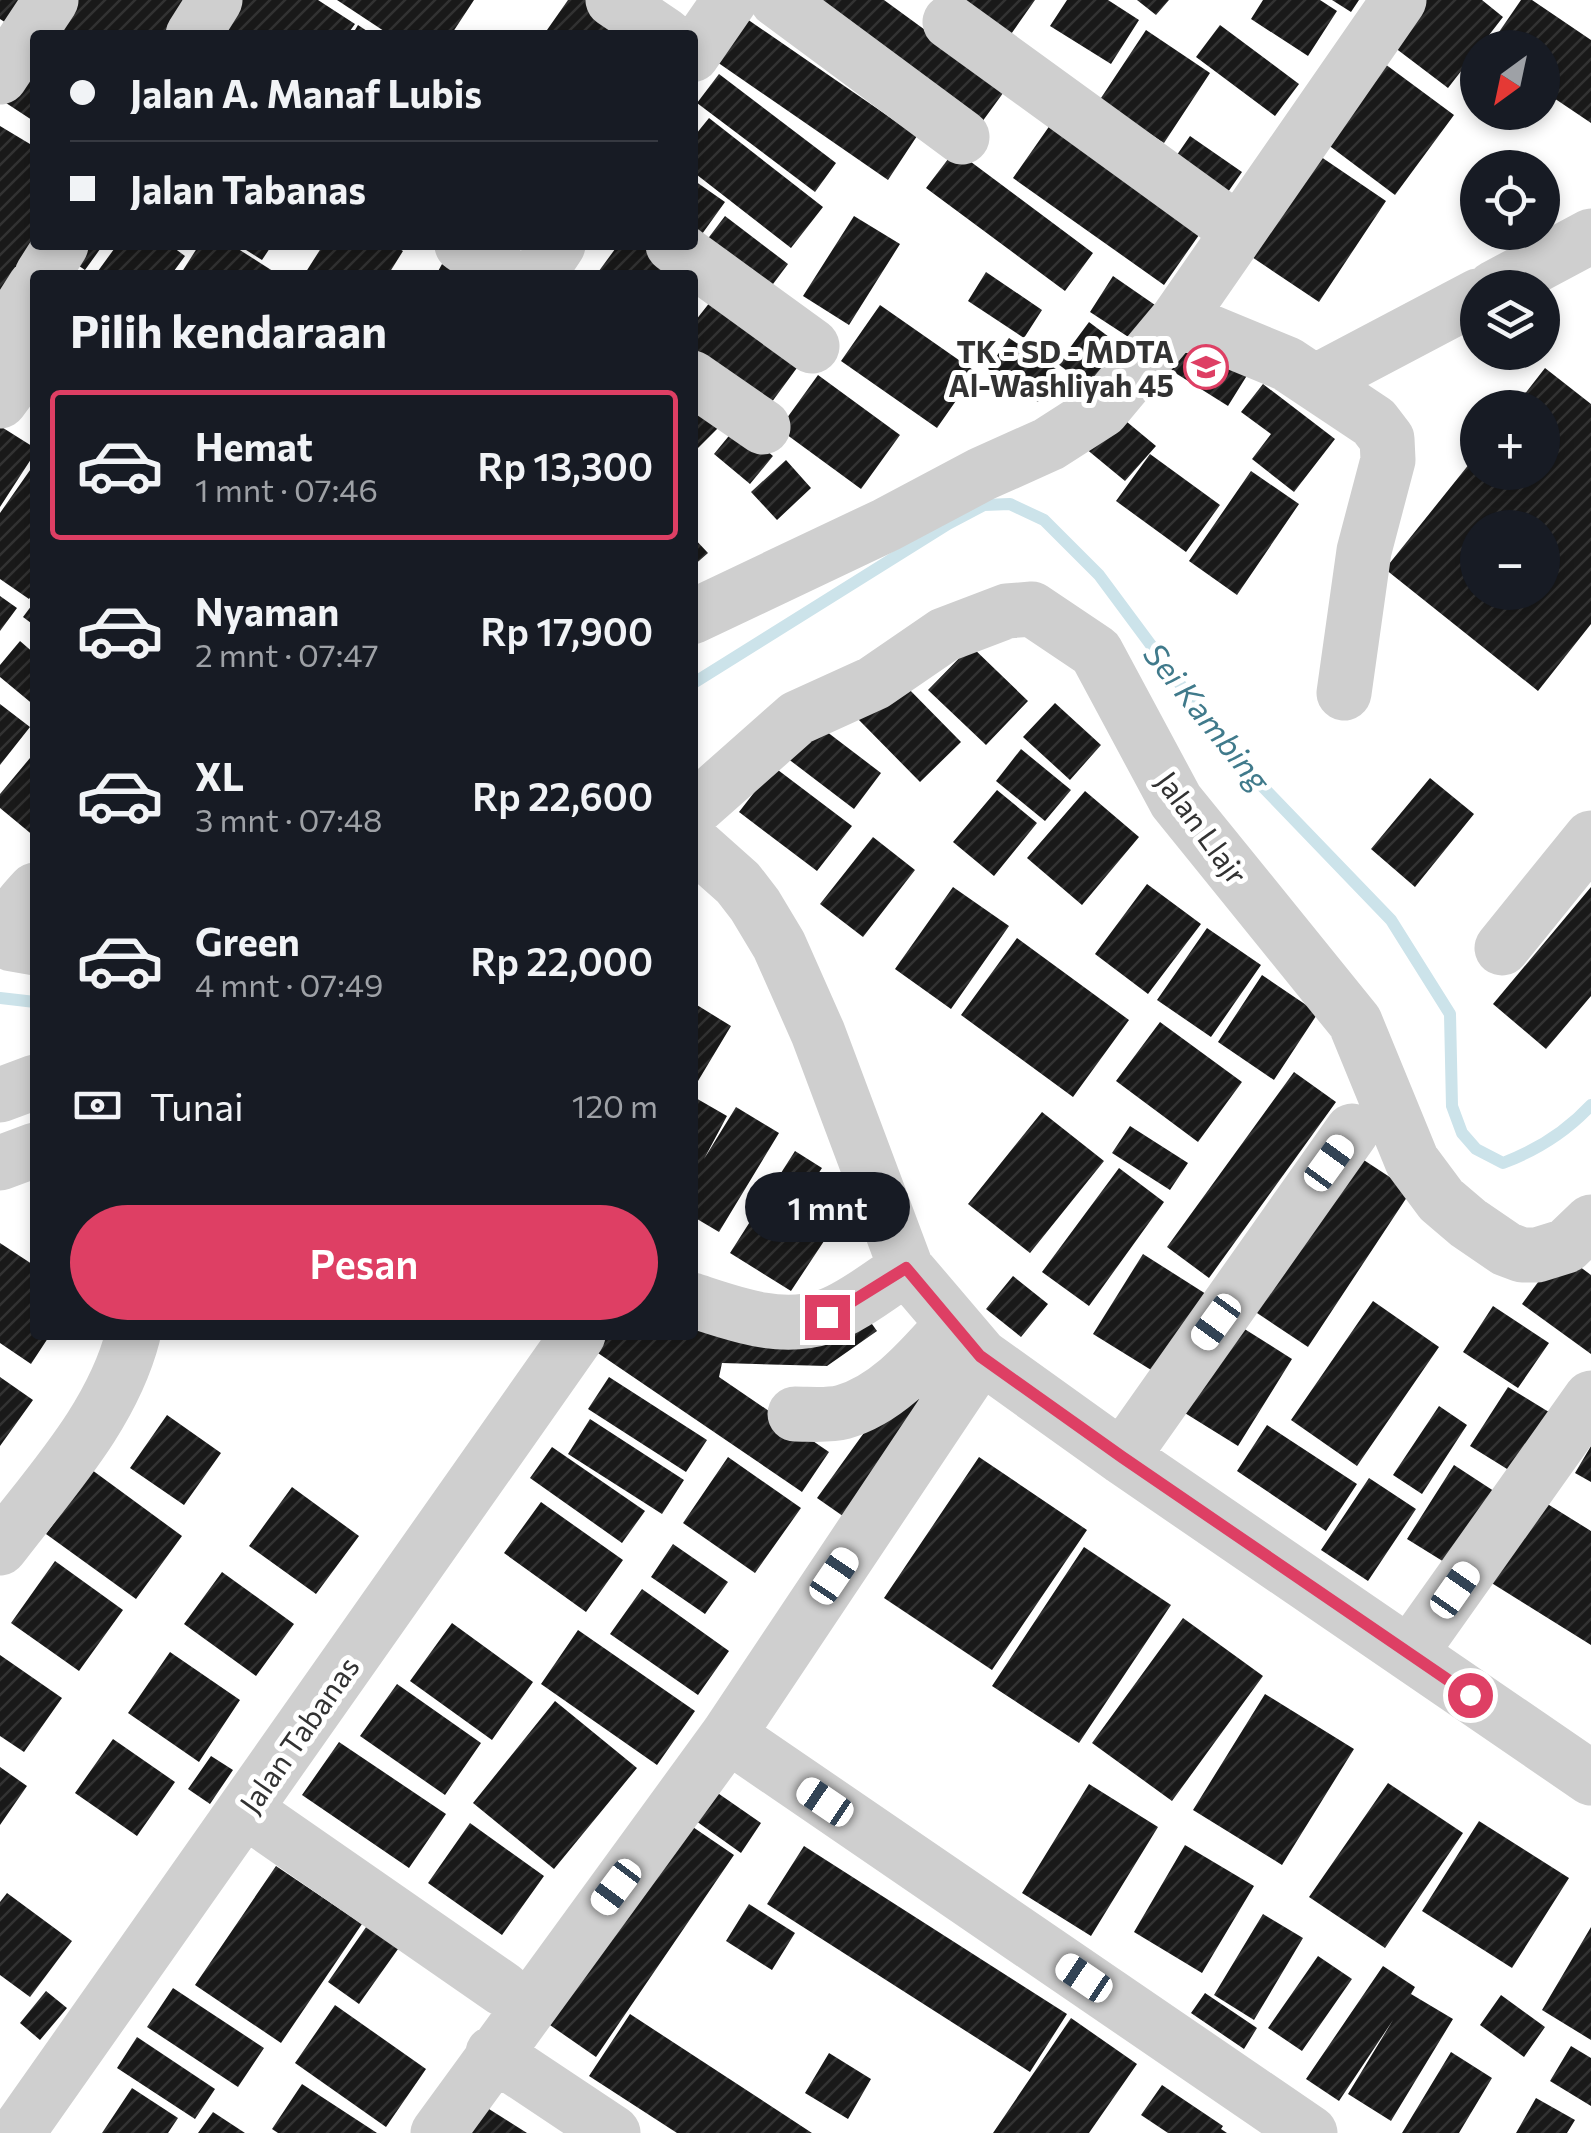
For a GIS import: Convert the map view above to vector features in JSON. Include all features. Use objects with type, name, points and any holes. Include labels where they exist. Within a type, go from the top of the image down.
[{"type":"street","points":[[31,30],[51,0]]},
{"type":"street","points":[[196,30],[215,0]]},
{"type":"street","points":[[613,0],[658,30]]},
{"type":"street","points":[[698,47],[730,0]]},
{"type":"street","points":[[777,0],[962,137]]},
{"type":"street","points":[[698,614],[1049,444],[1102,410],[1178,319],[1398,0]]},
{"type":"street","points":[[950,22],[1238,231]]},
{"type":"street","points":[[0,77],[30,32]]},
{"type":"street","points":[[1528,270],[1591,236]]},
{"type":"street","points":[[479,250],[538,268]]},
{"type":"street","points":[[680,250],[812,346]]},
{"type":"street","points":[[12,363],[30,303]]},
{"type":"street","points":[[1316,382],[1460,306]]},
{"type":"street","points":[[1178,319],[1288,364],[1374,422],[1387,439],[1388,460],[1364,550],[1344,693]]},
{"type":"street","points":[[698,382],[763,428]]},
{"type":"street","name":"Jalan Llajr","points":[[698,806],[797,718],[874,684],[944,635],[1007,610],[1032,609],[1096,652],[1176,801],[1355,1022],[1412,1160],[1440,1200],[1506,1249],[1522,1255],[1537,1256],[1566,1246],[1591,1222]]},
{"type":"street","points":[[1502,948],[1591,838]]},
{"type":"street","points":[[698,847],[738,883],[779,945],[818,1033],[906,1268],[967,1340],[1122,1457],[1591,1778]]},
{"type":"street","points":[[30,895],[16,910],[6,937],[12,944],[30,947]]},
{"type":"street","points":[[0,1095],[30,1084]]},
{"type":"street","points":[[1122,1457],[1352,1131]]},
{"type":"street","points":[[0,1163],[30,1152]]},
{"type":"street","points":[[698,1302],[746,1318],[788,1323],[827,1317],[906,1268]]},
{"type":"street","points":[[0,1548],[90,1429],[117,1382],[131,1340]]},
{"type":"street","name":"Jalan Tabanas","points":[[17,2133],[574,1340]]},
{"type":"street","points":[[795,1414],[841,1413],[880,1396],[919,1361],[967,1340]]},
{"type":"street","points":[[438,2133],[728,1735],[967,1340]]},
{"type":"street","points":[[1410,1654],[1591,1398]]},
{"type":"street","points":[[728,1735],[1310,2133]]},
{"type":"street","points":[[244,1810],[503,1989]]},
{"type":"street","points":[[493,2053],[612,2133]]},
{"type":"building","points":[[0,0],[40,0],[20,32],[0,19]]},
{"type":"building","points":[[72,0],[194,0],[175,30],[53,30]]},
{"type":"building","points":[[235,0],[318,0],[355,24],[351,30],[214,30]]},
{"type":"building","points":[[337,0],[474,0],[454,30],[382,30]]},
{"type":"building","points":[[568,0],[587,0],[632,30],[547,30]]},
{"type":"building","points":[[790,0],[884,0],[1006,89],[974,133]]},
{"type":"building","points":[[958,0],[1035,0],[1009,37]]},
{"type":"building","points":[[1067,0],[1108,0],[1139,20],[1111,64],[1050,26]]},
{"type":"building","points":[[1137,0],[1169,0],[1156,15]]},
{"type":"building","points":[[1263,0],[1320,0],[1337,11],[1308,56],[1251,19]]},
{"type":"building","points":[[1332,0],[1359,0],[1351,12]]},
{"type":"building","points":[[1418,0],[1482,0],[1503,17],[1493,30],[1460,30],[1460,73],[1448,88],[1386,41]]},
{"type":"building","points":[[1521,0],[1532,0],[1591,40],[1591,123],[1560,102],[1560,30],[1500,30]]},
{"type":"building","points":[[747,19],[917,136],[888,180],[717,62]]},
{"type":"building","points":[[1220,25],[1299,84],[1275,116],[1196,57]]},
{"type":"building","points":[[1146,30],[1210,73],[1164,143],[1099,101]]},
{"type":"building","points":[[1385,64],[1454,115],[1395,195],[1327,144]]},
{"type":"building","points":[[30,66],[30,119],[6,103]]},
{"type":"building","points":[[719,74],[836,163],[815,192],[698,102]]},
{"type":"building","points":[[709,118],[823,207],[791,248],[698,176],[698,132]]},
{"type":"building","points":[[1055,118],[1206,225],[1164,285],[1013,178]]},
{"type":"building","points":[[0,126],[30,144],[32,250],[0,305]]},
{"type":"building","points":[[1190,136],[1242,172],[1221,202],[1170,165]]},
{"type":"building","points":[[1305,146],[1386,201],[1319,302],[1237,247]]},
{"type":"building","points":[[955,150],[1093,253],[1065,291],[926,188]]},
{"type":"building","points":[[698,183],[725,202],[698,240]]},
{"type":"building","points":[[725,216],[788,264],[764,296],[700,249]]},
{"type":"building","points":[[854,216],[900,244],[849,325],[803,296]]},
{"type":"building","points":[[62,250],[99,250],[85,270],[60,253]]},
{"type":"building","points":[[113,250],[177,250],[185,256],[175,270],[99,270]]},
{"type":"building","points":[[196,250],[240,250],[271,270],[183,270]]},
{"type":"building","points":[[246,250],[269,250],[262,260]]},
{"type":"building","points":[[320,250],[403,251],[391,270],[307,270]]},
{"type":"building","points":[[614,250],[652,250],[678,270],[600,270]]},
{"type":"building","points":[[986,272],[1042,310],[1024,338],[968,301]]},
{"type":"building","points":[[1113,276],[1155,305],[1133,340],[1090,312]]},
{"type":"building","points":[[714,297],[802,361],[766,410],[698,361],[698,317]]},
{"type":"building","points":[[880,305],[976,372],[937,428],[841,361]]},
{"type":"building","points":[[1089,322],[1125,349],[1094,391],[1058,364]]},
{"type":"building","name":"TK - SD - MDTA Al-Washliyah 45","points":[[1184,327],[1251,369],[1228,406],[1161,364]]},
{"type":"building","points":[[1009,338],[1059,371],[1038,402],[988,369]]},
{"type":"building","points":[[1543,370],[1591,404],[1591,624],[1538,691],[1385,569],[1460,475],[1460,490],[1560,490],[1560,390],[1528,390]]},
{"type":"building","points":[[818,375],[900,435],[861,489],[779,429]]},
{"type":"building","points":[[1263,384],[1335,439],[1294,492],[1252,459],[1271,434],[1241,412]]},
{"type":"building","points":[[698,407],[719,427],[698,448]]},
{"type":"building","points":[[1115,412],[1156,446],[1125,481],[1085,448]]},
{"type":"building","points":[[0,426],[30,445],[30,461],[0,507]]},
{"type":"building","points":[[737,426],[773,456],[750,484],[714,454]]},
{"type":"building","points":[[1150,454],[1220,505],[1186,552],[1116,501]]},
{"type":"building","points":[[786,460],[811,488],[777,520],[751,492]]},
{"type":"building","points":[[30,470],[29,599],[0,579],[0,513]]},
{"type":"building","points":[[1251,471],[1299,504],[1237,595],[1189,561]]},
{"type":"building","points":[[698,542],[708,553],[698,562]]},
{"type":"building","points":[[0,596],[17,608],[0,631]]},
{"type":"building","points":[[20,641],[30,650],[30,702],[0,677],[0,665]]},
{"type":"building","points":[[971,646],[1028,701],[986,745],[928,690]]},
{"type":"building","points":[[898,678],[961,742],[920,782],[858,719]]},
{"type":"building","points":[[1055,703],[1101,745],[1070,780],[1023,737]]},
{"type":"building","points":[[0,704],[30,727],[0,765]]},
{"type":"building","points":[[814,722],[881,773],[854,809],[787,758]]},
{"type":"building","points":[[1021,749],[1071,790],[1045,821],[996,781]]},
{"type":"building","points":[[30,758],[30,833],[0,808],[0,794]]},
{"type":"building","points":[[774,767],[852,826],[817,871],[739,812]]},
{"type":"building","points":[[1430,778],[1474,814],[1415,887],[1371,849]]},
{"type":"building","points":[[997,790],[1037,823],[994,876],[953,842]]},
{"type":"building","points":[[1085,791],[1139,837],[1082,905],[1027,858]]},
{"type":"building","points":[[873,837],[915,870],[863,937],[820,904]]},
{"type":"building","points":[[1147,884],[1201,924],[1148,994],[1095,954]]},
{"type":"building","points":[[953,887],[1009,926],[951,1009],[895,969]]},
{"type":"building","points":[[1591,887],[1591,996],[1546,1049],[1493,1004]]},
{"type":"building","points":[[1207,928],[1261,965],[1211,1037],[1157,1000]]},
{"type":"building","points":[[1017,938],[1129,1020],[1073,1097],[961,1015]]},
{"type":"building","points":[[1262,975],[1318,1013],[1274,1080],[1218,1042]]},
{"type":"building","points":[[698,1006],[731,1026],[698,1081]]},
{"type":"building","points":[[1160,1022],[1242,1082],[1198,1142],[1116,1081]]},
{"type":"building","points":[[1294,1072],[1336,1102],[1209,1278],[1167,1247]]},
{"type":"building","points":[[698,1099],[727,1116],[704,1159],[736,1107],[779,1133],[719,1232],[698,1220]]},
{"type":"building","points":[[1042,1112],[1104,1161],[1030,1253],[968,1204]]},
{"type":"building","points":[[1130,1126],[1188,1163],[1170,1190],[1112,1153]]},
{"type":"building","points":[[1347,1149],[1411,1191],[1308,1347],[1245,1305]]},
{"type":"building","points":[[795,1151],[822,1168],[795,1209],[830,1232],[791,1291],[730,1253]]},
{"type":"building","points":[[1119,1168],[1164,1202],[1089,1306],[1042,1272]]},
{"type":"building","points":[[0,1243],[30,1263],[30,1340],[47,1340],[31,1364],[0,1343]]},
{"type":"building","points":[[1560,1252],[1591,1275],[1591,1354],[1522,1304]]},
{"type":"building","points":[[1143,1254],[1206,1294],[1156,1373],[1093,1334]]},
{"type":"building","points":[[1013,1276],[1048,1304],[1021,1337],[986,1309]]},
{"type":"building","points":[[1373,1301],[1439,1347],[1357,1466],[1291,1420]]},
{"type":"building","points":[[1493,1306],[1549,1343],[1518,1388],[1463,1352]]},
{"type":"building","points":[[864,1313],[877,1331],[827,1366],[722,1363],[719,1377],[829,1452],[802,1492],[592,1349],[598,1340],[698,1340],[698,1317]]},
{"type":"building","points":[[1235,1323],[1292,1359],[1238,1446],[1180,1410]]},
{"type":"building","points":[[0,1377],[33,1400],[0,1446]]},
{"type":"building","points":[[609,1377],[707,1440],[686,1472],[588,1409]]},
{"type":"building","points":[[902,1380],[934,1404],[850,1521],[817,1498]]},
{"type":"building","points":[[1508,1387],[1557,1417],[1520,1477],[1470,1446]]},
{"type":"building","points":[[1439,1406],[1467,1425],[1422,1494],[1393,1475]]},
{"type":"building","points":[[167,1415],[221,1453],[184,1505],[130,1468]]},
{"type":"building","points":[[590,1419],[684,1480],[662,1514],[568,1454]]},
{"type":"building","points":[[1267,1425],[1357,1484],[1326,1531],[1237,1471]]},
{"type":"building","points":[[1591,1446],[1591,1482],[1575,1473]]},
{"type":"building","points":[[552,1447],[645,1511],[622,1543],[530,1478]]},
{"type":"building","points":[[728,1457],[801,1508],[755,1573],[683,1523]]},
{"type":"building","points":[[979,1457],[1087,1530],[992,1670],[884,1598]]},
{"type":"building","points":[[1454,1465],[1503,1497],[1457,1570],[1407,1539]]},
{"type":"building","points":[[92,1470],[182,1536],[136,1599],[46,1534]]},
{"type":"building","points":[[1369,1478],[1416,1509],[1368,1581],[1321,1550]]},
{"type":"building","points":[[292,1487],[359,1536],[316,1594],[249,1546]]},
{"type":"building","points":[[1533,1495],[1591,1531],[1591,1645],[1482,1577]]},
{"type":"building","points":[[541,1502],[623,1560],[586,1612],[504,1553]]},
{"type":"building","points":[[673,1544],[728,1582],[705,1614],[651,1577]]},
{"type":"building","points":[[1084,1547],[1171,1605],[1079,1743],[992,1686]]},
{"type":"building","points":[[55,1561],[123,1610],[79,1671],[11,1623]]},
{"type":"building","points":[[222,1572],[294,1624],[256,1676],[184,1624]]},
{"type":"building","points":[[642,1589],[729,1651],[698,1695],[610,1634]]},
{"type":"building","points":[[1183,1618],[1263,1676],[1172,1801],[1092,1743]]},
{"type":"building","points":[[452,1623],[533,1682],[492,1740],[410,1681]]},
{"type":"building","points":[[578,1630],[695,1711],[657,1765],[541,1684]]},
{"type":"building","points":[[170,1652],[240,1700],[199,1762],[128,1713]]},
{"type":"building","points":[[0,1655],[62,1698],[24,1752],[0,1736]]},
{"type":"building","points":[[397,1684],[481,1743],[445,1795],[360,1736]]},
{"type":"building","points":[[1265,1694],[1354,1749],[1282,1865],[1193,1810]]},
{"type":"building","points":[[555,1701],[637,1768],[554,1869],[473,1803]]},
{"type":"building","points":[[113,1739],[175,1782],[137,1836],[75,1793]]},
{"type":"building","points":[[339,1742],[446,1814],[409,1868],[302,1795]]},
{"type":"building","points":[[211,1756],[233,1770],[210,1804],[188,1789]]},
{"type":"building","points":[[0,1767],[27,1786],[0,1825]]},
{"type":"building","points":[[1388,1783],[1463,1833],[1385,1948],[1309,1897]]},
{"type":"building","points":[[1089,1784],[1158,1827],[1091,1936],[1022,1893]]},
{"type":"building","points":[[709,1787],[761,1823],[741,1853],[689,1816]]},
{"type":"building","points":[[684,1821],[734,1855],[596,2057],[547,2023]]},
{"type":"building","points":[[1479,1821],[1569,1878],[1512,1968],[1422,1911]]},
{"type":"building","points":[[470,1823],[544,1876],[502,1935],[428,1883]]},
{"type":"building","points":[[1185,1845],[1254,1886],[1202,1973],[1134,1932]]},
{"type":"building","points":[[804,1846],[1067,2014],[1030,2072],[767,1904]]},
{"type":"building","points":[[276,1866],[362,1924],[281,2043],[195,1985]]},
{"type":"building","points":[[7,1893],[72,1941],[30,1997],[0,1975],[0,1902]]},
{"type":"building","points":[[749,1904],[795,1933],[772,1970],[726,1941]]},
{"type":"building","points":[[1263,1914],[1303,1938],[1254,2020],[1214,1995]]},
{"type":"building","points":[[371,1920],[403,1942],[359,2004],[328,1982]]},
{"type":"building","points":[[1591,1927],[1591,2040],[1542,2010]]},
{"type":"building","points":[[1318,1956],[1352,1979],[1302,2051],[1268,2028]]},
{"type":"building","points":[[1383,1966],[1415,1987],[1411,1994],[1453,2019],[1391,2121],[1348,2094],[1393,2020],[1339,2101],[1306,2079]]},
{"type":"building","points":[[173,1988],[264,2048],[238,2087],[147,2027]]},
{"type":"building","points":[[46,1991],[67,2008],[40,2040],[20,2023]]},
{"type":"building","points":[[1205,1993],[1257,2028],[1244,2049],[1191,2013]]},
{"type":"building","points":[[1501,1995],[1545,2027],[1524,2057],[1480,2025]]},
{"type":"building","points":[[335,2005],[426,2069],[386,2127],[295,2063]]},
{"type":"building","points":[[630,2014],[812,2133],[677,2133],[589,2076]]},
{"type":"building","points":[[1071,2018],[1137,2064],[1089,2133],[993,2133]]},
{"type":"building","points":[[137,2037],[215,2089],[195,2119],[117,2068]]},
{"type":"building","points":[[1571,2046],[1591,2058],[1591,2106],[1550,2081]]},
{"type":"building","points":[[1451,2052],[1492,2078],[1459,2133],[1402,2133]]},
{"type":"building","points":[[829,2053],[871,2079],[848,2119],[805,2093]]},
{"type":"building","points":[[302,2084],[377,2133],[278,2133],[272,2129]]},
{"type":"building","points":[[1162,2085],[1223,2126],[1221,2129],[1227,2133],[1168,2133],[1141,2115]]},
{"type":"building","points":[[132,2088],[178,2118],[168,2133],[102,2133]]},
{"type":"building","points":[[1536,2098],[1575,2120],[1567,2133],[1516,2133]]},
{"type":"building","points":[[481,2104],[527,2133],[463,2133]]},
{"type":"building","points":[[213,2112],[245,2133],[198,2133]]},
{"type":"waterway","name":"Sei Kambing","points":[[698,680],[984,505],[1010,504],[1044,520],[1099,575],[1234,757],[1391,920],[1450,1014],[1452,1106],[1462,1133],[1476,1149],[1503,1163],[1551,1139],[1591,1105]]},
{"type":"waterway","name":"Sei Kambing","points":[[0,998],[30,1001]]},
{"type":"place","name":"TK - SD - MDTA Al-Washliyah 45","points":[[1206,367]]},
{"type":"route","points":[[827,1317],[906,1268],[980,1356],[1470,1695]]}]
